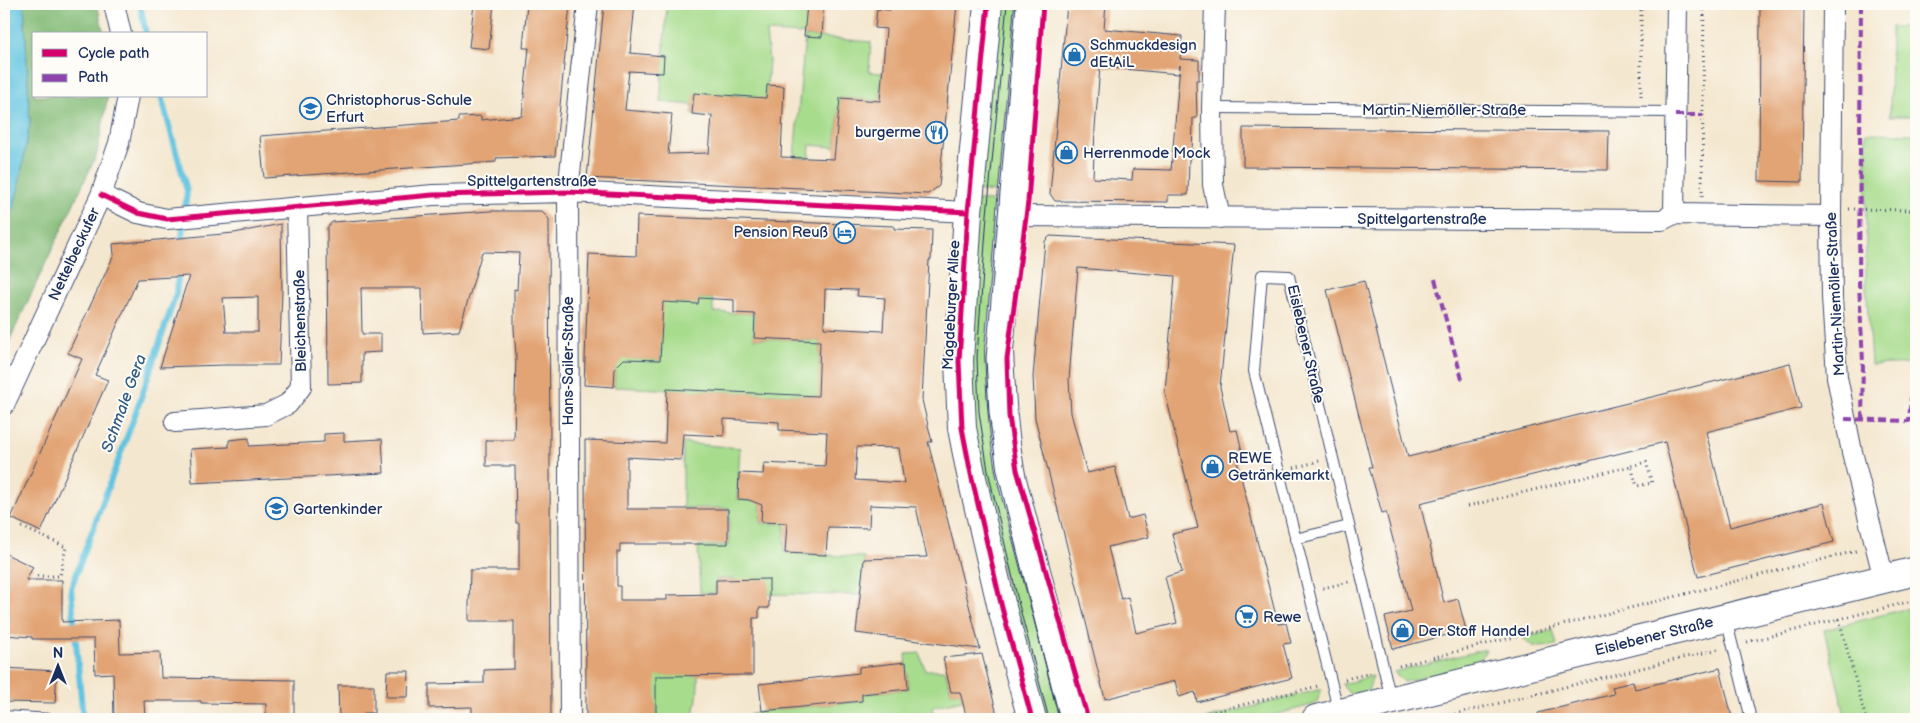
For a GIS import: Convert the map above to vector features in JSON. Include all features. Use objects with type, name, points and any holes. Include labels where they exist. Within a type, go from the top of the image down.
[{"type":"main road","name":"Magdeburger Allee","points":[[988,4],[968,212],[960,362],[962,428],[997,590],[1032,719]]},
{"type":"main road","points":[[1029,4],[999,351],[1002,405],[1008,457],[1075,719]]},
{"type":"main road","name":"Eislebener Straße","points":[[1327,716],[1916,571]]},
{"type":"street","points":[[114,4],[121,32]]},
{"type":"street","name":"Hans-Sailer-Straße","points":[[570,719],[568,192],[588,4]]},
{"type":"street","points":[[1215,4],[1212,108],[1213,185],[1220,218]]},
{"type":"street","points":[[1674,214],[1677,4]]},
{"type":"street","name":"Martin-Niemöller-Straße","points":[[1833,4],[1830,213],[1832,297],[1837,377],[1852,452],[1884,579]]},
{"type":"street","name":"Nettelbeckufer","points":[[4,406],[102,195],[119,143],[128,98]]},
{"type":"street","name":"Spittelgartenstraße","points":[[102,195],[138,213],[167,219],[432,195],[568,192],[968,212]]},
{"type":"street","name":"Bleichenstraße","points":[[175,422],[266,415],[288,404],[302,387],[297,207]]},
{"type":"street","name":"Spittelgartenstraße","points":[[1012,216],[1662,220],[1674,214],[1830,213]]},
{"type":"lane","name":"Martin-Niemöller-Straße","points":[[1212,108],[1675,112]]},
{"type":"lane","name":"Eislebener Straße","points":[[1327,716],[1331,682],[1254,371],[1262,275],[1290,276],[1391,701]]},
{"type":"lane","points":[[1295,539],[1349,526]]},
{"type":"lane","points":[[1726,618],[1751,719]]},
{"type":"lane","points":[[4,716],[51,719]]},
{"type":"path","points":[[1640,112],[1641,4]]},
{"type":"path","points":[[1702,215],[1704,4]]},
{"type":"path","points":[[1830,213],[1916,210]]},
{"type":"path","points":[[1279,472],[1333,458]]},
{"type":"path","points":[[1468,506],[1646,462],[1652,483],[1636,486],[1631,466]]},
{"type":"path","points":[[4,519],[9,521]]},
{"type":"path","points":[[22,527],[66,547],[60,576],[33,576]]},
{"type":"path","points":[[1185,719],[1858,550],[1877,550]]},
{"type":"path","points":[[1308,592],[1362,579]]},
{"type":"path","points":[[1435,719],[1916,600]]},
{"type":"path","points":[[1839,619],[1866,719]]},
{"type":"green space","points":[[24,4],[97,4],[104,32],[32,32],[32,98],[108,98],[97,154],[4,352],[4,242],[18,190],[30,123]]},
{"type":"green space","points":[[667,4],[807,4],[805,34],[766,32],[769,61],[763,136],[742,156],[747,96],[729,95],[728,106],[716,116],[692,114],[693,105],[660,102]]},
{"type":"green space","points":[[995,4],[1022,4],[1003,193],[975,190]]},
{"type":"green space","points":[[1891,27],[1916,27],[1916,116],[1890,116]]},
{"type":"green space","points":[[805,36],[871,42],[869,72],[882,73],[880,101],[840,98],[835,147],[810,145],[809,158],[794,157]]},
{"type":"green space","points":[[1866,133],[1916,134],[1916,363],[1871,365],[1866,282]]},
{"type":"green space","points":[[975,200],[1002,202],[991,350],[1071,719],[1040,719],[962,412]]},
{"type":"green space","points":[[618,293],[679,303],[698,303],[699,298],[713,299],[713,312],[755,314],[754,338],[820,341],[819,366],[840,367],[839,397],[614,387],[616,358],[660,360],[661,349]]},
{"type":"green space","points":[[683,443],[740,448],[737,499],[761,502],[760,523],[780,524],[781,503],[786,503],[784,553],[864,557],[861,595],[735,594],[735,579],[716,579],[715,593],[700,593],[698,546],[729,545],[729,508],[683,508]]},
{"type":"green space","points":[[1916,606],[1916,719],[1846,719],[1824,630]]},
{"type":"green space","points":[[1553,630],[1557,645],[1534,646],[1523,638]]},
{"type":"green space","points":[[1486,649],[1482,657],[1473,665],[1404,682],[1394,672]]},
{"type":"green space","points":[[920,653],[925,670],[945,670],[951,692],[960,692],[962,700],[932,707],[935,719],[736,719],[762,711],[862,701],[862,694],[908,689],[906,654]]},
{"type":"green space","points":[[698,675],[698,692],[691,719],[656,719],[656,705],[640,676]]},
{"type":"green space","points":[[1373,676],[1368,691],[1353,695],[1342,684]]},
{"type":"green space","points":[[1322,689],[1316,704],[1258,719],[1204,719]]},
{"type":"water","points":[[4,4],[24,4],[30,123],[18,190],[4,242]]},
{"type":"building","points":[[474,4],[494,4],[489,49],[469,47]]},
{"type":"building","points":[[527,4],[570,4],[555,156],[496,158],[496,162],[264,178],[260,136],[459,121],[459,117],[481,116],[481,120],[522,116],[529,48],[523,48]]},
{"type":"building","points":[[604,4],[635,4],[630,53],[664,56],[663,73],[629,71],[625,110],[672,114],[668,154],[709,153],[712,116],[692,114],[694,93],[766,98],[767,85],[784,86],[781,157],[834,159],[840,98],[880,101],[886,29],[875,28],[877,9],[890,10],[890,4],[957,4],[939,186],[928,194],[587,178]]},
{"type":"building","points":[[807,4],[824,4],[822,37],[804,36]]},
{"type":"building","points":[[1067,4],[1106,4],[1104,29],[1182,36],[1180,59],[1199,60],[1199,80],[1196,80],[1197,118],[1193,118],[1192,158],[1189,159],[1188,195],[1168,195],[1168,202],[1055,201],[1050,194]],"holes":[[[1180,65],[1171,170],[1133,169],[1132,180],[1093,178],[1100,67],[1179,74]]]},
{"type":"building","points":[[1760,4],[1804,4],[1802,182],[1759,181]]},
{"type":"building","points":[[1243,128],[1609,131],[1608,170],[1243,167]]},
{"type":"building","points":[[490,211],[541,211],[549,219],[551,719],[472,719],[472,707],[429,708],[429,684],[484,683],[484,670],[514,669],[514,621],[469,621],[469,605],[470,570],[519,570],[519,523],[516,523],[515,466],[486,466],[486,440],[514,440],[516,356],[514,289],[517,290],[519,253],[482,252],[459,331],[423,333],[422,288],[361,288],[362,334],[381,334],[381,352],[362,353],[362,383],[328,384],[327,228],[332,222]]},
{"type":"building","points":[[637,216],[894,226],[894,229],[932,230],[922,400],[932,442],[928,442],[980,649],[856,633],[864,559],[927,557],[916,507],[870,505],[869,528],[828,527],[826,555],[785,553],[787,523],[761,522],[762,505],[749,500],[738,499],[739,473],[763,474],[764,463],[825,466],[827,432],[779,430],[779,422],[724,419],[724,436],[683,434],[681,460],[627,457],[627,509],[728,509],[728,544],[620,544],[620,552],[617,552],[617,586],[620,586],[620,600],[667,600],[667,595],[716,594],[716,580],[769,579],[769,608],[759,608],[759,618],[753,618],[753,675],[656,676],[656,719],[586,719],[585,440],[665,443],[667,389],[818,396],[820,341],[754,338],[755,314],[734,313],[734,300],[699,298],[698,304],[663,302],[660,360],[624,359],[615,368],[614,387],[584,385],[589,254],[636,256]],"holes":[[[825,289],[858,290],[857,296],[885,298],[883,331],[824,328]],[[857,447],[899,448],[904,483],[855,480]]]},
{"type":"building","points":[[281,224],[282,292],[279,365],[160,367],[189,276],[138,279],[95,375],[108,380],[41,532],[11,518],[82,359],[68,353],[114,255],[113,244],[234,233]],"holes":[[[258,297],[258,332],[226,332],[223,298]]]},
{"type":"building","points":[[1050,236],[1234,245],[1220,387],[1230,431],[1237,430],[1242,451],[1235,453],[1278,624],[1286,623],[1291,643],[1283,644],[1292,678],[1197,702],[1195,692],[1179,697],[1175,681],[1105,699],[1035,418],[1033,377],[1045,241]],"holes":[[[1078,268],[1175,276],[1165,392],[1198,528],[1172,534],[1182,572],[1165,577],[1177,623],[1136,633],[1128,597],[1121,599],[1108,547],[1149,537],[1143,515],[1128,519],[1115,467],[1087,473],[1071,413],[1069,379]]]},
{"type":"building","points":[[1364,281],[1408,457],[1790,363],[1801,408],[1706,432],[1730,527],[1824,503],[1834,542],[1698,577],[1665,442],[1420,503],[1444,603],[1458,599],[1466,630],[1393,649],[1385,617],[1411,611],[1386,512],[1382,513],[1369,467],[1372,467],[1327,290]]},
{"type":"building","points":[[344,433],[344,441],[382,439],[384,473],[192,483],[190,449],[229,447],[229,440],[249,438],[249,446],[324,442],[324,434]]},
{"type":"building","points":[[4,553],[33,567],[26,580],[62,580],[62,622],[119,620],[120,653],[160,652],[161,678],[294,680],[294,719],[266,719],[266,704],[144,701],[145,719],[114,719],[113,673],[95,674],[94,639],[32,639],[32,637],[4,635]]},
{"type":"building","points":[[982,654],[998,719],[967,719],[960,692],[951,692],[943,658]]},
{"type":"building","points":[[906,662],[908,689],[862,694],[862,701],[762,711],[759,684],[859,673],[859,667]]},
{"type":"building","points":[[4,668],[57,671],[55,703],[4,702]]},
{"type":"building","points":[[1720,668],[1732,717],[1723,719],[1539,719],[1538,713],[1614,694],[1612,687],[1633,682],[1635,689]]},
{"type":"building","points":[[387,671],[409,671],[408,697],[386,697]]},
{"type":"building","points":[[338,685],[374,685],[374,713],[364,713],[364,719],[339,719]]},
{"type":"waterway","name":"Schmale Gera","points":[[140,4],[146,32]]},
{"type":"waterway","name":"Schmale Gera","points":[[162,98],[187,191],[181,245]]},
{"type":"waterway","name":"Schmale Gera","points":[[83,719],[71,588],[136,412],[176,294],[179,270]]},
{"type":"tram line","points":[[1007,4],[987,215],[977,357],[979,412],[988,471],[1019,605],[1049,719]]},
{"type":"tram line","points":[[1016,4],[986,358],[989,413],[997,471],[1059,719]]},
{"type":"marked path","points":[[1861,4],[1859,284],[1863,362],[1862,419]]},
{"type":"marked path","points":[[1675,115],[1703,115]]},
{"type":"marked path","points":[[1435,279],[1463,383]]},
{"type":"marked path","points":[[1845,419],[1909,421],[1916,355]]},
{"type":"cycle path","points":[[988,4],[968,212],[959,361],[962,428],[1002,608],[1032,719]]},
{"type":"cycle path","points":[[1043,4],[1028,202],[1007,359],[1009,416],[1017,470],[1088,719]]},
{"type":"cycle path","points":[[101,195],[138,213],[167,219],[433,195],[568,192],[968,212]]},
{"type":"place","name":"Schmuckdesign dEtAiL","points":[[1074,54]]},
{"type":"place","name":"Christophorus-Schule Erfurt","points":[[310,109]]},
{"type":"place","name":"burgerme","points":[[937,132]]},
{"type":"place","name":"Herrenmode Mock","points":[[1067,153]]},
{"type":"place","name":"Pension Reuß","points":[[844,232]]},
{"type":"place","name":"REWE Getränkemarkt","points":[[1212,467]]},
{"type":"place","name":"Gartenkinder","points":[[277,509]]},
{"type":"place","name":"Rewe","points":[[1247,617]]},
{"type":"place","name":"Der Stoff Handel","points":[[1402,631]]}]
